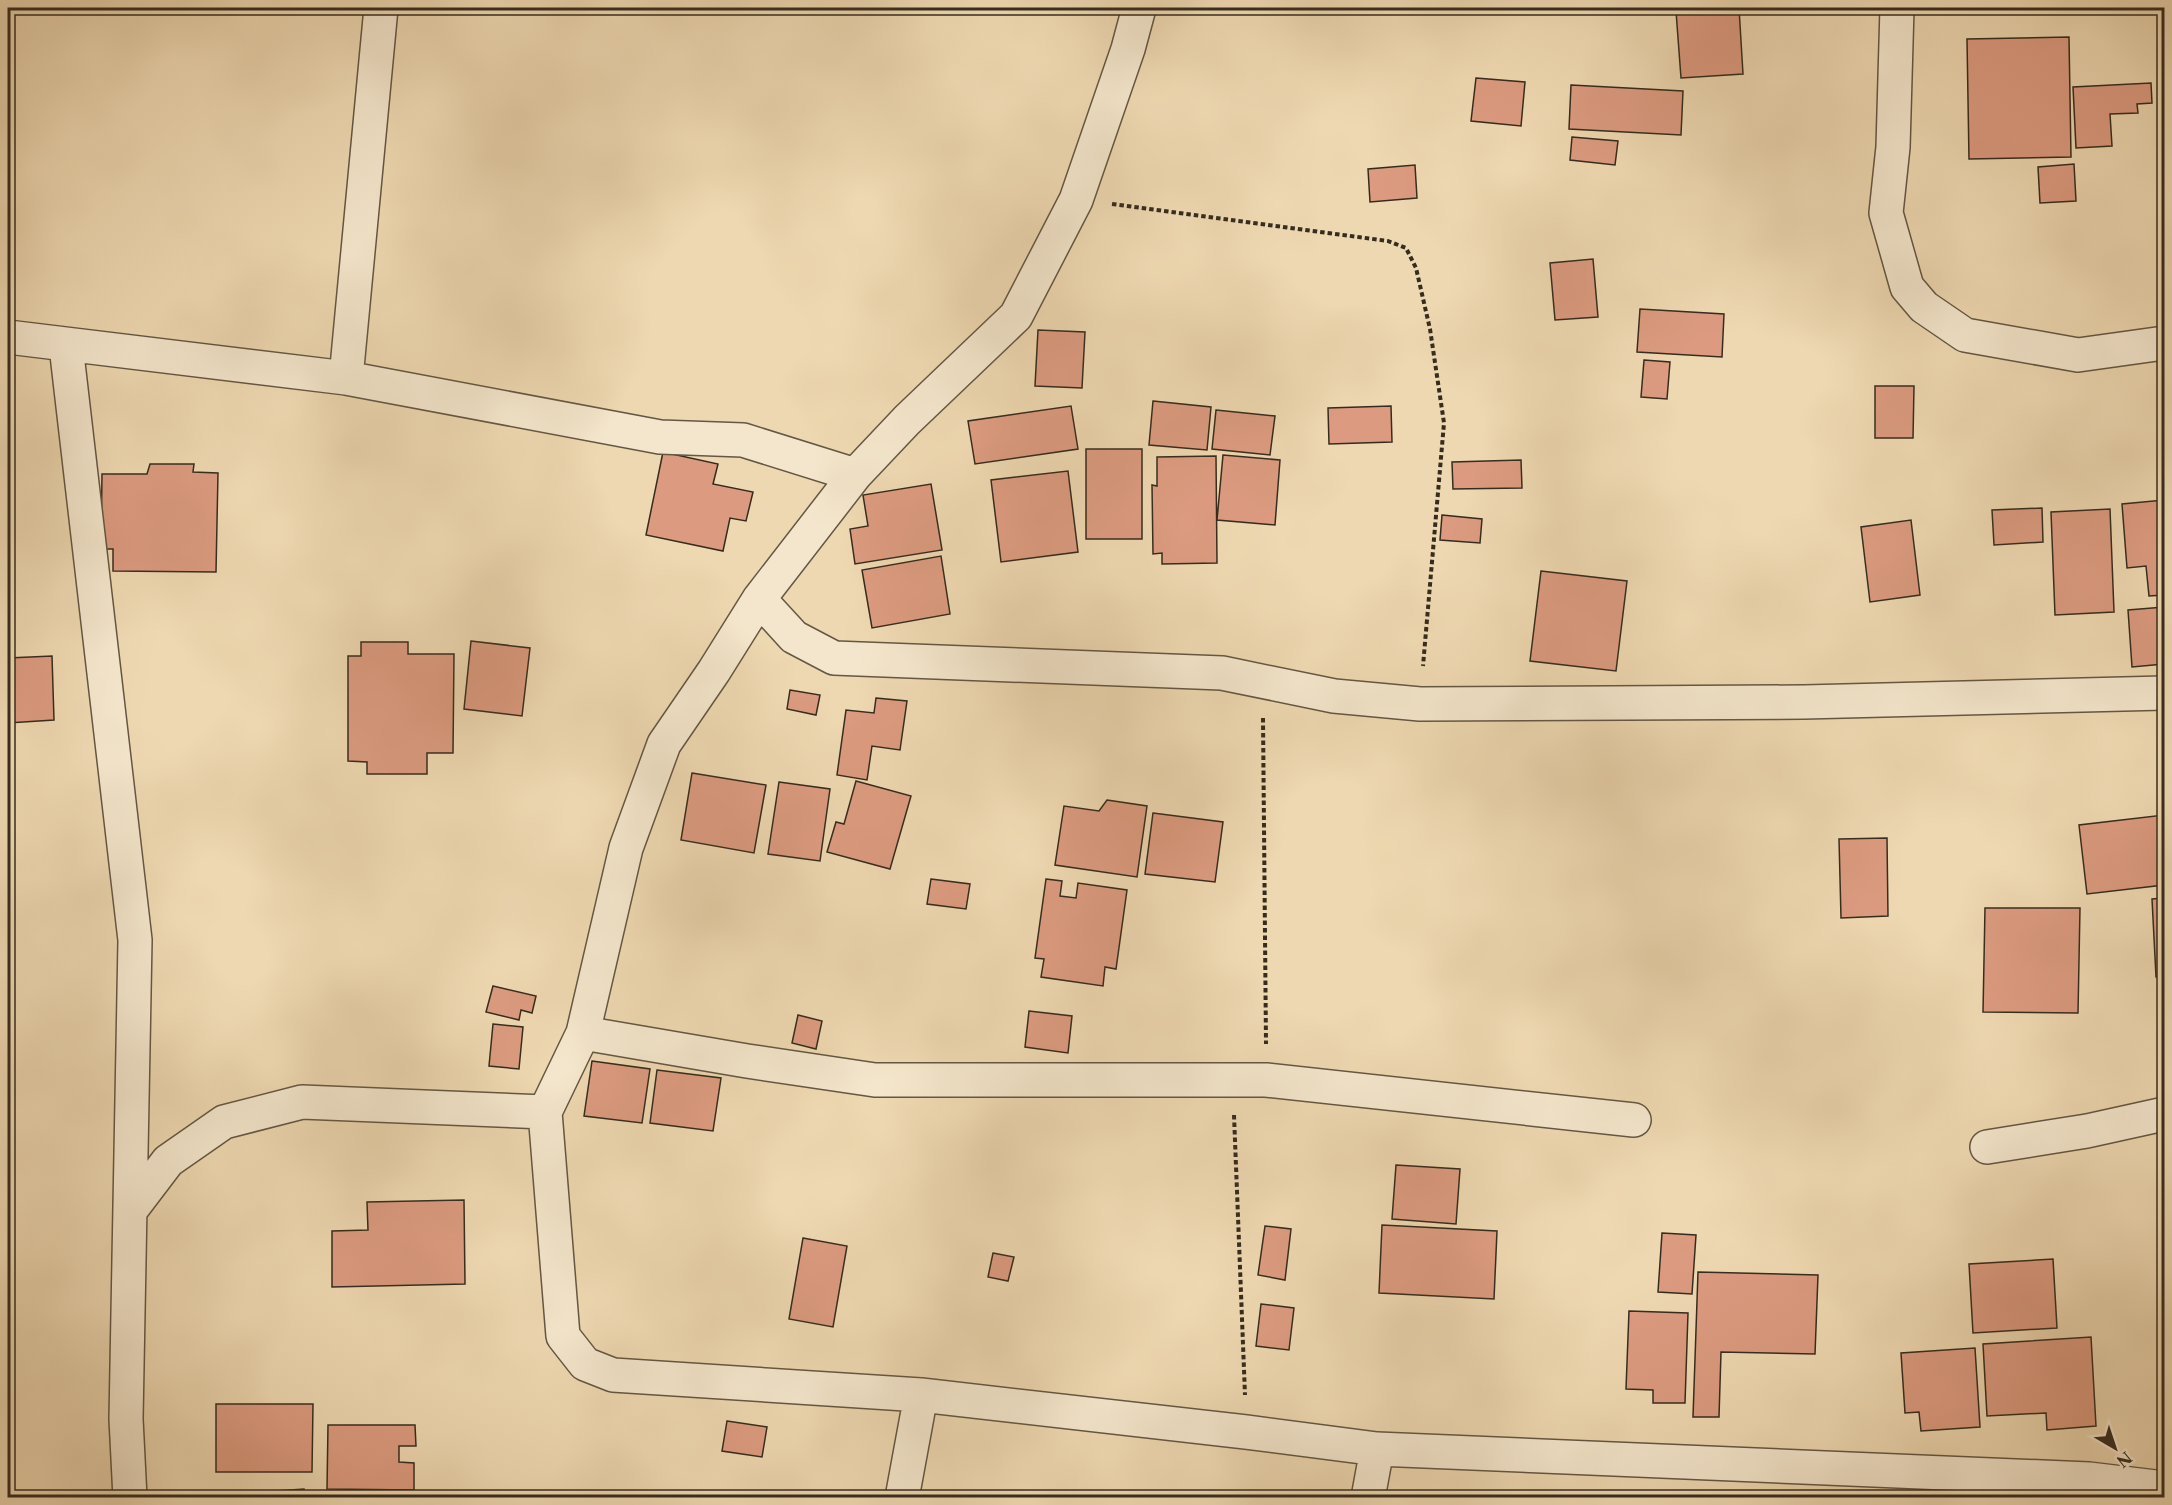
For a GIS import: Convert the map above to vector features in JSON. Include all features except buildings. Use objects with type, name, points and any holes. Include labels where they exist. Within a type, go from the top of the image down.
[{"type":"street","points":[[346,378],[381,8]]},
{"type":"street","points":[[1139,8],[1128,49],[1076,200],[1016,316],[907,420],[855,475],[759,599],[714,671],[664,744],[626,848],[583,1033],[545,1112],[563,1336],[585,1364],[613,1375],[921,1395],[1377,1449],[2089,1479],[2164,1488]]},
{"type":"street","points":[[1897,8],[1893,147],[1886,213],[1908,287],[1913,294],[1924,307],[1965,335],[2078,355],[2164,343]]},
{"type":"street","points":[[8,337],[66,346],[346,378],[660,437],[743,441],[855,475]]},
{"type":"street","points":[[66,346],[135,940],[126,1419],[130,1497]]},
{"type":"street","points":[[759,599],[794,637],[834,658],[1222,673],[1334,696],[1420,704],[1804,702],[2164,693]]},
{"type":"street","points":[[583,1033],[875,1080],[1266,1080],[1634,1120]]},
{"type":"street","points":[[130,1212],[168,1161],[224,1122],[302,1102],[545,1112]]},
{"type":"street","points":[[1987,1147],[2087,1131],[2164,1114]]},
{"type":"street","points":[[902,1497],[921,1395]]},
{"type":"street","points":[[1368,1497],[1377,1449]]},
{"type":"path","points":[[1076,200],[1388,242],[1406,248],[1416,268],[1426,309],[1444,423],[1420,704]]},
{"type":"path","points":[[1263,680],[1266,1080]]},
{"type":"path","points":[[1232,1080],[1246,1432]]}]
